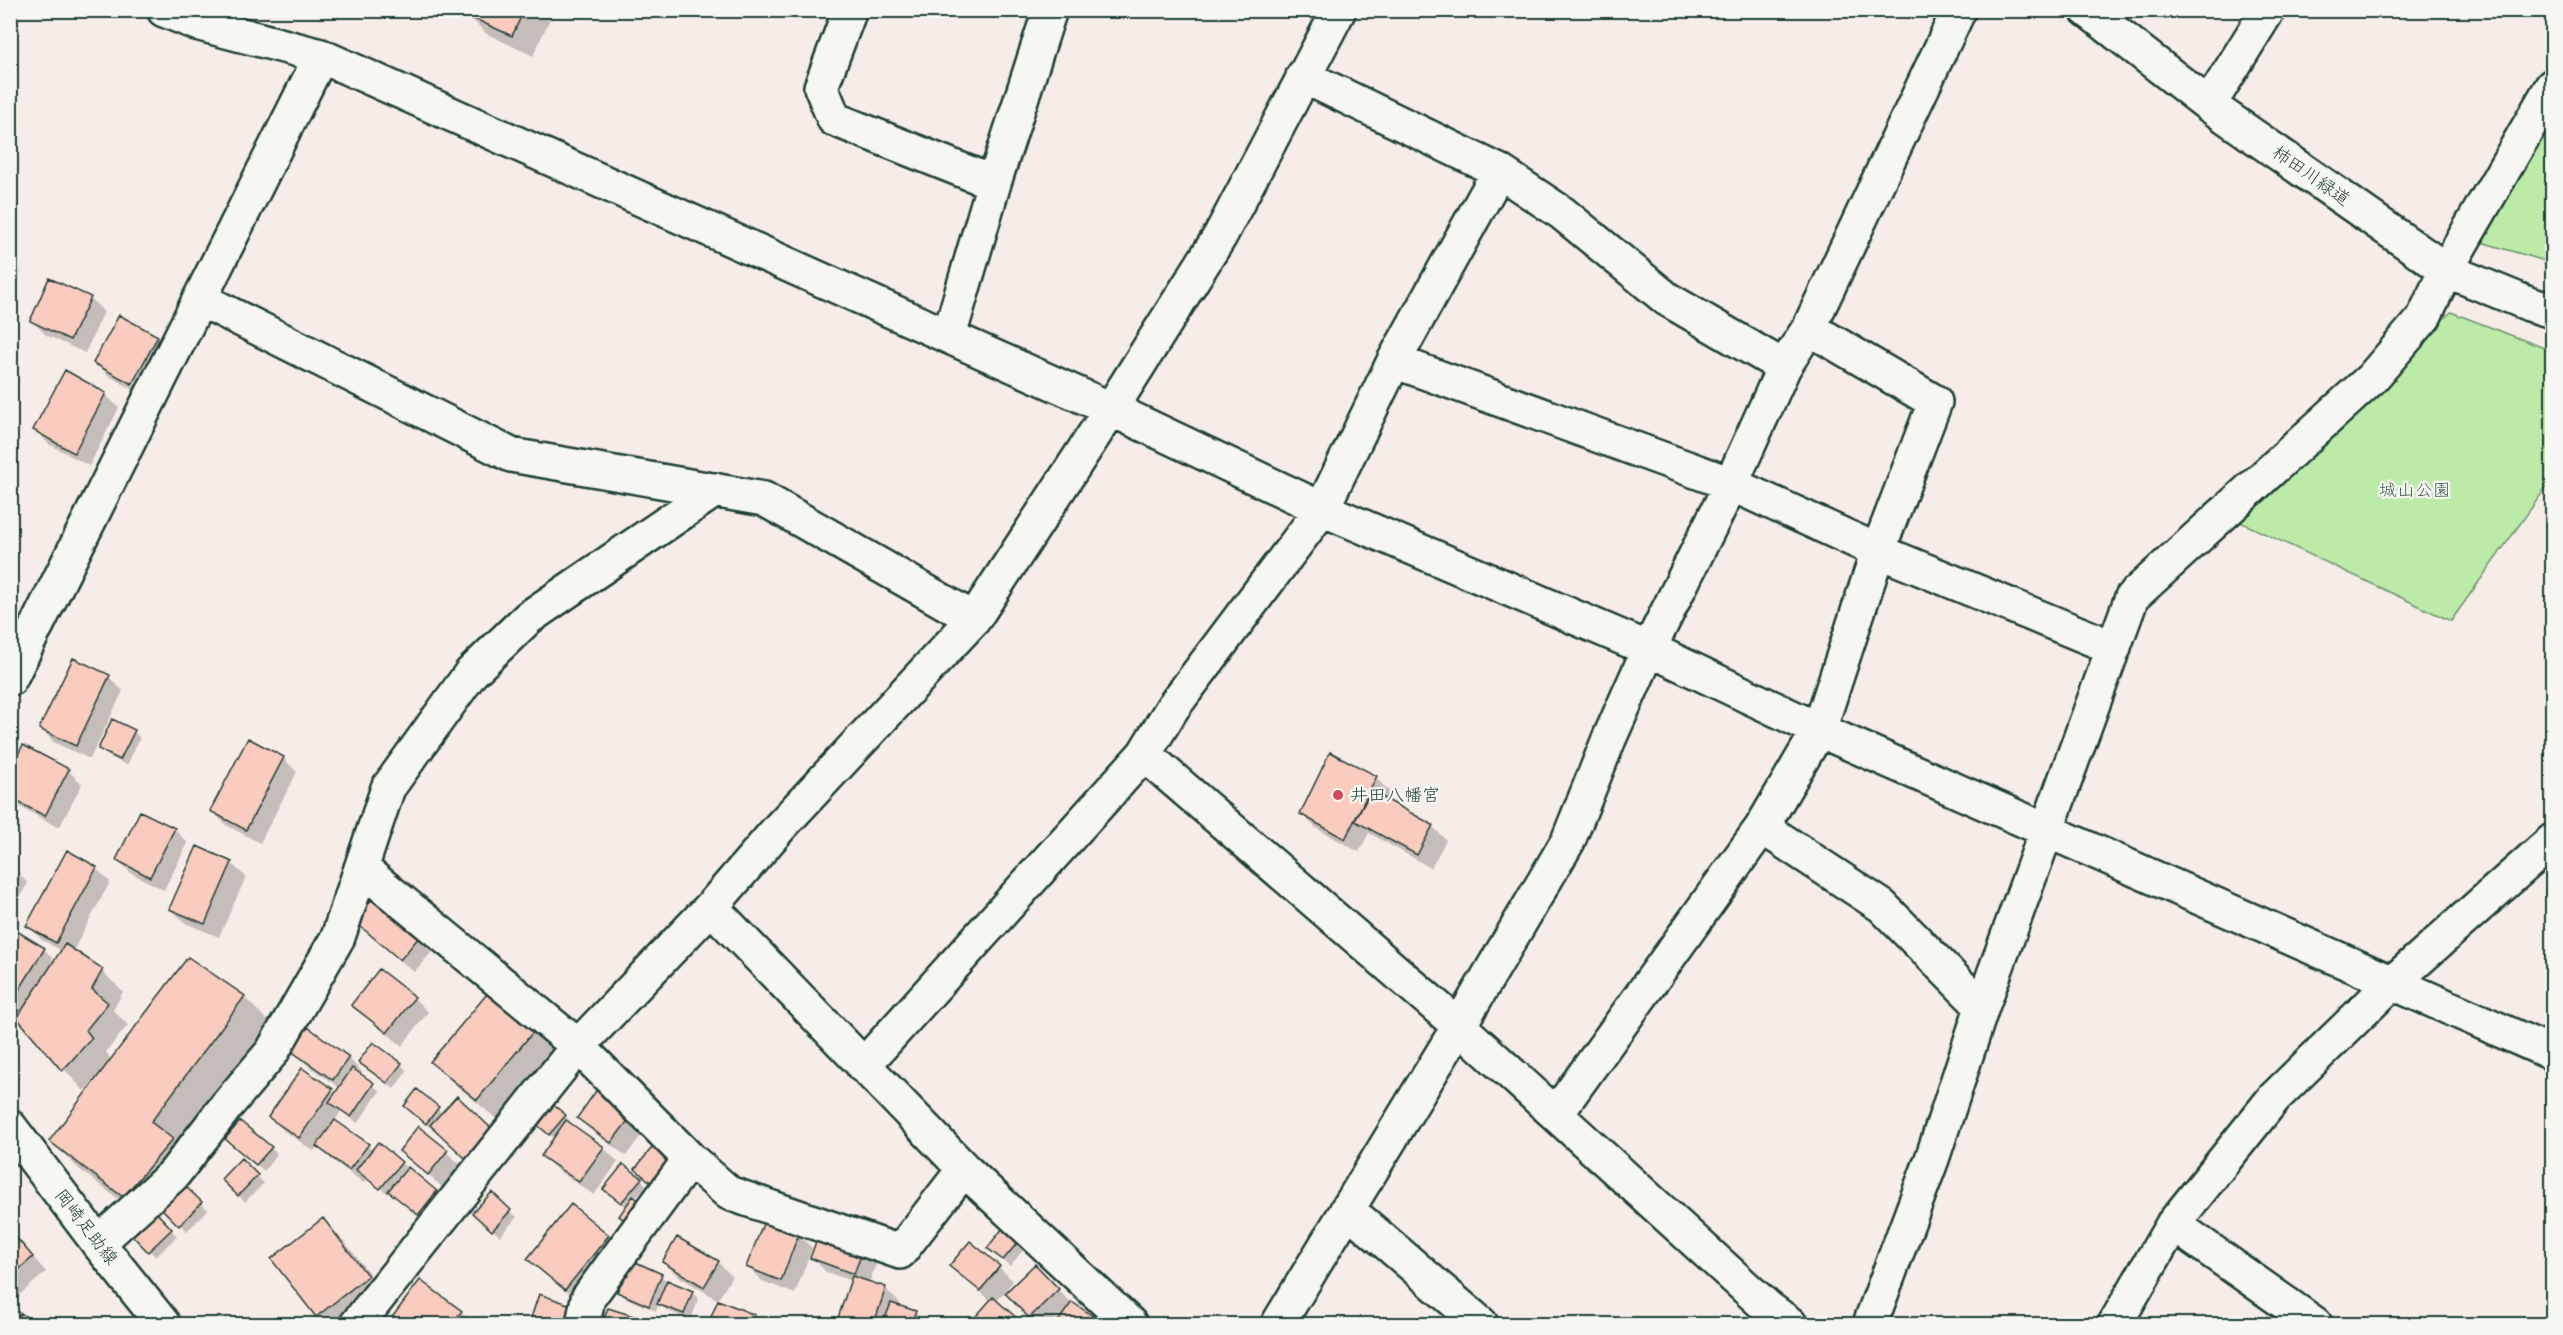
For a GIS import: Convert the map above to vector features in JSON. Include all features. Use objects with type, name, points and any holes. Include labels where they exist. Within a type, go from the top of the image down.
[{"type":"street","points":[[165,10],[196,23],[321,56],[949,336],[1322,509],[1649,649],[1819,730],[2391,984],[2553,1053]]},
{"type":"street","points":[[850,10],[821,87],[834,119],[994,183]]},
{"type":"street","points":[[949,336],[994,183],[1050,10]]},
{"type":"street","points":[[357,1324],[578,1046],[711,908],[780,827],[974,619],[1111,410],[1220,236],[1339,10]]},
{"type":"street","points":[[1278,1324],[1568,841],[1609,739],[1649,649],[1731,484],[1784,367],[1809,328],[1959,10]]},
{"type":"street","name":"柿田川緑道","points":[[2087,10],[2209,105],[2446,270],[2529,304],[2553,311]]},
{"type":"street","points":[[2209,105],[2268,10]]},
{"type":"street","points":[[10,680],[321,56]]},
{"type":"street","points":[[1303,76],[1499,171],[1562,213],[1667,299],[1784,367]]},
{"type":"street","points":[[1870,1324],[1932,1159],[1982,1007],[2133,597],[2372,378],[2424,316],[2446,270],[2553,86]]},
{"type":"street","points":[[863,1066],[1144,754],[1173,707],[1322,509],[1394,362],[1499,171]]},
{"type":"street","points":[[200,299],[511,455],[764,499],[974,619]]},
{"type":"street","points":[[1556,1114],[1762,826],[1819,730],[1878,551],[1935,402],[1809,328]]},
{"type":"street","points":[[1394,362],[1731,484],[1878,551],[2114,648]]},
{"type":"street","points":[[98,1243],[173,1175],[272,1052],[338,937],[388,788],[471,673],[528,618],[715,490]]},
{"type":"street","points":[[1144,754],[1459,1026],[1767,1307],[1790,1324]]},
{"type":"street","points":[[1762,826],[1882,906],[1982,1007]]},
{"type":"street","points":[[2115,1324],[2174,1224],[2274,1098],[2391,984],[2553,842]]},
{"type":"street","points":[[361,868],[578,1046],[690,1159],[729,1193],[900,1252],[964,1169]]},
{"type":"street","points":[[711,908],[964,1169],[1119,1320]]},
{"type":"street","name":"岡崎足助線","points":[[10,1127],[163,1324]]},
{"type":"street","points":[[583,1324],[588,1298],[690,1159]]},
{"type":"street","points":[[1347,1209],[1481,1324]]},
{"type":"street","points":[[2174,1224],[2315,1324]]},
{"type":"green space","points":[[2552,108],[2552,263],[2471,239]]},
{"type":"green space","name":"城山公園","points":[[2451,312],[2552,351],[2552,479],[2451,621],[2236,520]]},
{"type":"building","points":[[465,10],[524,10],[512,36],[464,14]]},
{"type":"building","points":[[49,278],[91,297],[70,340],[30,321]]},
{"type":"building","points":[[119,315],[158,336],[132,384],[93,363]]},
{"type":"building","points":[[65,370],[106,393],[74,453],[33,430]]},
{"type":"building","points":[[73,658],[110,675],[76,746],[39,729]]},
{"type":"building","points":[[112,719],[135,730],[120,760],[98,749]]},
{"type":"building","points":[[248,738],[284,757],[246,830],[210,811]]},
{"type":"building","points":[[23,745],[69,769],[45,816],[10,798],[10,769]]},
{"type":"building","name":"井田八幡宮","points":[[1330,752],[1377,776],[1345,839],[1300,814]]},
{"type":"building","points":[[1371,791],[1433,825],[1417,855],[1355,821]]},
{"type":"building","points":[[140,811],[175,828],[150,877],[116,860]]},
{"type":"building","points":[[197,846],[232,862],[205,924],[169,909]]},
{"type":"building","points":[[67,850],[97,867],[56,943],[26,926]]},
{"type":"building","points":[[379,891],[425,930],[400,960],[354,921]]},
{"type":"building","points":[[10,927],[45,948],[10,1005]]},
{"type":"building","points":[[65,944],[103,969],[92,989],[108,1003],[86,1030],[92,1038],[62,1071],[17,1018]]},
{"type":"building","points":[[188,957],[245,996],[151,1122],[173,1139],[123,1197],[49,1141]]},
{"type":"building","points":[[379,969],[415,997],[387,1033],[351,1005]]},
{"type":"building","points":[[492,988],[538,1026],[477,1100],[430,1062]]},
{"type":"building","points":[[308,1027],[349,1057],[333,1080],[291,1051]]},
{"type":"building","points":[[373,1042],[402,1063],[387,1083],[358,1062]]},
{"type":"building","points":[[302,1068],[333,1089],[299,1138],[268,1117]]},
{"type":"building","points":[[352,1068],[374,1083],[351,1117],[329,1102]]},
{"type":"building","points":[[598,1088],[633,1114],[611,1143],[577,1118]]},
{"type":"building","points":[[417,1089],[439,1107],[426,1124],[404,1106]]},
{"type":"building","points":[[457,1096],[492,1129],[465,1158],[430,1125]]},
{"type":"building","points":[[551,1103],[566,1115],[549,1135],[534,1122]]},
{"type":"building","points":[[335,1120],[369,1144],[349,1170],[316,1146]]},
{"type":"building","points":[[566,1120],[604,1147],[579,1182],[541,1156]]},
{"type":"building","points":[[240,1121],[272,1147],[256,1165],[225,1139]]},
{"type":"building","points":[[418,1126],[448,1150],[428,1175],[399,1151]]},
{"type":"building","points":[[658,1140],[679,1156],[655,1186],[635,1169]]},
{"type":"building","points":[[378,1142],[402,1162],[380,1189],[356,1170]]},
{"type":"building","points":[[241,1158],[258,1175],[238,1196],[221,1179]]},
{"type":"building","points":[[623,1164],[642,1178],[621,1203],[603,1189]]},
{"type":"building","points":[[408,1167],[437,1191],[418,1215],[388,1191]]},
{"type":"building","points":[[182,1183],[202,1202],[179,1226],[159,1206]]},
{"type":"building","points":[[492,1192],[511,1210],[492,1231],[472,1213]]},
{"type":"building","points":[[633,1196],[648,1207],[633,1227],[619,1216]]},
{"type":"building","points":[[571,1204],[609,1235],[565,1290],[527,1259]]},
{"type":"building","points":[[154,1210],[172,1229],[148,1252],[130,1233]]},
{"type":"building","points":[[323,1218],[368,1276],[316,1317],[271,1259]]},
{"type":"building","points":[[765,1219],[799,1233],[781,1281],[746,1267]]},
{"type":"building","points":[[1003,1228],[1019,1241],[1003,1260],[987,1248]]},
{"type":"building","points":[[10,1230],[33,1257],[10,1277]]},
{"type":"building","points":[[820,1231],[864,1247],[854,1274],[810,1258]]},
{"type":"building","points":[[677,1237],[719,1261],[704,1287],[662,1262]]},
{"type":"building","points":[[970,1241],[1000,1266],[980,1291],[949,1266]]},
{"type":"building","points":[[631,1260],[662,1274],[649,1306],[617,1292]]},
{"type":"building","points":[[1035,1264],[1059,1289],[1029,1318],[1005,1293]]},
{"type":"building","points":[[852,1276],[886,1287],[874,1324],[836,1324]]},
{"type":"building","points":[[420,1280],[462,1311],[452,1324],[387,1324]]},
{"type":"building","points":[[667,1280],[693,1291],[684,1314],[657,1304]]},
{"type":"building","points":[[539,1294],[571,1305],[565,1324],[529,1324]]},
{"type":"building","points":[[993,1297],[1019,1320],[1016,1324],[969,1324]]},
{"type":"building","points":[[718,1300],[755,1315],[751,1324],[708,1324]]},
{"type":"building","points":[[1072,1302],[1100,1321],[1098,1324],[1056,1324]]},
{"type":"building","points":[[891,1303],[916,1311],[911,1324],[883,1324]]},
{"type":"building","points":[[608,1308],[643,1319],[642,1324],[602,1324]]},
{"type":"building","points":[[21,1313],[36,1324],[13,1324]]},
{"type":"place","name":"井田八幡宮","points":[[1338,795]]}]
